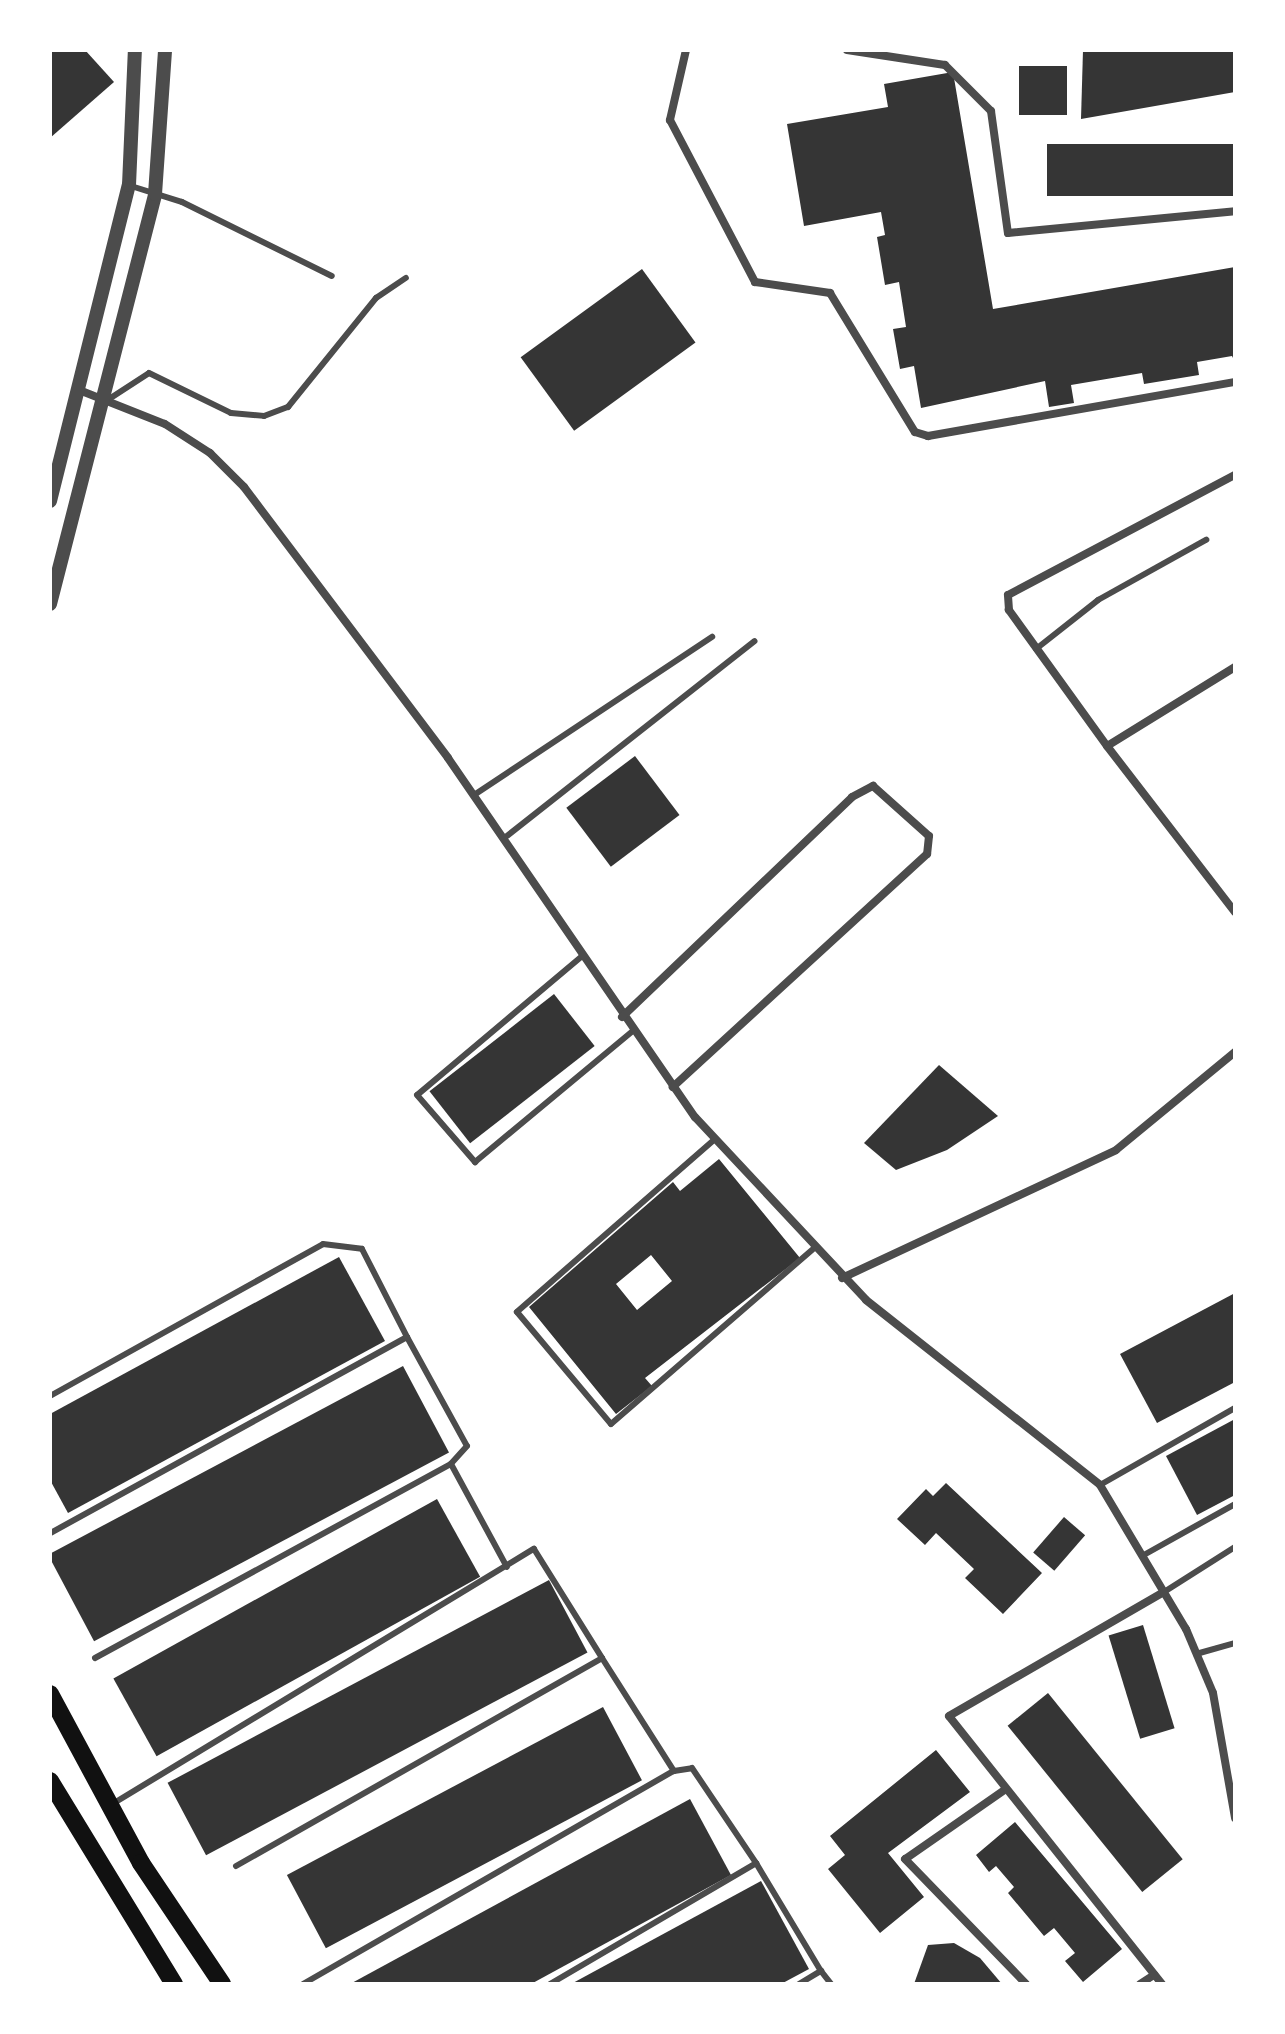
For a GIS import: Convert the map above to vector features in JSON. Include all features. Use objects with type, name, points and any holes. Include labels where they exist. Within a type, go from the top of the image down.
[{"type":"main road","points":[[50,1694],[108,1806],[222,1984]]},
{"type":"main road","points":[[50,1781],[174,1984]]},
{"type":"street","points":[[50,501],[129,185],[135,50]]},
{"type":"street","points":[[50,604],[106,401],[155,194],[165,50]]},
{"type":"street","points":[[686,50],[670,120],[755,282],[830,293],[915,432],[928,436],[1235,382]]},
{"type":"street","points":[[847,50],[945,65],[991,111],[1008,233],[1235,211]]},
{"type":"street","points":[[79,390],[165,424],[210,453],[244,487],[474,795],[622,1017],[715,1139],[842,1278],[1100,1485],[1164,1592],[1196,1654],[1230,1765],[1235,1818]]},
{"type":"street","points":[[1235,475],[1008,595],[1009,610],[1036,649],[1235,912]]},
{"type":"street","points":[[1107,746],[1235,667]]},
{"type":"street","points":[[622,1017],[852,797],[873,786],[929,836],[927,854],[673,1087]]},
{"type":"street","points":[[842,1278],[1116,1150],[1235,1052]]},
{"type":"street","points":[[1162,1984],[1003,1791],[949,1716],[1164,1592]]},
{"type":"street","points":[[1003,1791],[905,1859],[1026,1984]]},
{"type":"street","points":[[1140,1984],[1154,1975]]},
{"type":"lane","points":[[129,185],[155,194],[332,276]]},
{"type":"lane","points":[[106,401],[149,373],[231,413],[264,416],[288,407],[376,298],[406,278]]},
{"type":"lane","points":[[1036,649],[1110,593],[1206,540]]},
{"type":"lane","points":[[474,795],[712,637]]},
{"type":"lane","points":[[503,839],[755,641]]},
{"type":"lane","points":[[581,957],[417,1095],[475,1162],[633,1031]]},
{"type":"lane","points":[[715,1139],[517,1312],[611,1424],[813,1249]]},
{"type":"lane","points":[[50,1396],[323,1244],[362,1249],[467,1446],[451,1464],[95,1658]]},
{"type":"lane","points":[[50,1533],[407,1337]]},
{"type":"lane","points":[[1100,1485],[1235,1408]]},
{"type":"lane","points":[[451,1464],[507,1567]]},
{"type":"lane","points":[[1142,1556],[1235,1504]]},
{"type":"lane","points":[[1164,1592],[1235,1547]]},
{"type":"lane","points":[[108,1806],[534,1549],[674,1771]]},
{"type":"lane","points":[[1196,1654],[1235,1643]]},
{"type":"lane","points":[[236,1866],[602,1658]]},
{"type":"lane","points":[[303,1984],[674,1771],[692,1768],[756,1863],[831,1984]]},
{"type":"lane","points":[[550,1984],[756,1863]]},
{"type":"lane","points":[[799,1984],[821,1971]]},
{"type":"building","points":[[50,50],[85,50],[114,82],[50,138]]},
{"type":"building","points":[[1083,50],[1235,50],[1235,92],[1081,119]]},
{"type":"building","points":[[1019,66],[1067,66],[1067,115],[1019,115]]},
{"type":"building","points":[[953,72],[993,309],[1235,267],[1235,362],[1232,356],[1197,362],[1199,375],[1144,384],[1142,373],[1071,385],[1074,403],[1049,407],[1045,381],[921,408],[914,366],[900,369],[893,329],[906,327],[899,282],[885,285],[877,237],[885,235],[881,212],[804,226],[787,124],[888,107],[884,84]]},
{"type":"building","points":[[1047,144],[1235,144],[1235,196],[1047,196]]},
{"type":"building","points":[[642,269],[695,343],[574,431],[521,357]]},
{"type":"building","points":[[635,756],[680,815],[611,867],[566,808]]},
{"type":"building","points":[[554,994],[595,1046],[470,1143],[429,1091]]},
{"type":"building","points":[[939,1065],[998,1116],[947,1150],[896,1170],[864,1143]]},
{"type":"building","points":[[719,1159],[800,1258],[645,1378],[652,1386],[616,1414],[529,1307],[673,1182],[680,1191]],"holes":[[[651,1255],[672,1281],[637,1310],[616,1284]]]},
{"type":"building","points":[[339,1257],[385,1341],[68,1513],[50,1480],[50,1414]]},
{"type":"building","points":[[1235,1293],[1235,1382],[1157,1423],[1120,1354]]},
{"type":"building","points":[[403,1366],[449,1453],[94,1641],[50,1554]]},
{"type":"building","points":[[1235,1419],[1235,1495],[1197,1515],[1166,1456]]},
{"type":"building","points":[[946,1483],[1042,1573],[1003,1614],[965,1578],[974,1569],[936,1533],[925,1545],[897,1519],[926,1489],[933,1496]]},
{"type":"building","points":[[437,1499],[480,1577],[157,1756],[113,1678]]},
{"type":"building","points":[[1064,1517],[1085,1535],[1054,1571],[1033,1552]]},
{"type":"building","points":[[549,1580],[587,1652],[206,1855],[168,1783]]},
{"type":"building","points":[[1143,1625],[1175,1728],[1140,1739],[1109,1636]]},
{"type":"building","points":[[1048,1693],[1183,1859],[1142,1892],[1008,1726]]},
{"type":"building","points":[[603,1707],[642,1780],[326,1948],[287,1875]]},
{"type":"building","points":[[936,1750],[970,1792],[888,1853],[924,1897],[880,1933],[828,1869],[845,1855],[830,1836]]},
{"type":"building","points":[[690,1799],[731,1875],[531,1984],[350,1984]]},
{"type":"building","points":[[1015,1822],[1122,1949],[1083,1982],[1065,1961],[1075,1953],[1054,1928],[1044,1936],[1008,1893],[1014,1887],[996,1866],[989,1872],[976,1855]]},
{"type":"building","points":[[761,1881],[809,1969],[781,1984],[571,1984]]},
{"type":"building","points":[[954,1943],[980,1958],[1002,1984],[914,1984],[928,1945]]}]
